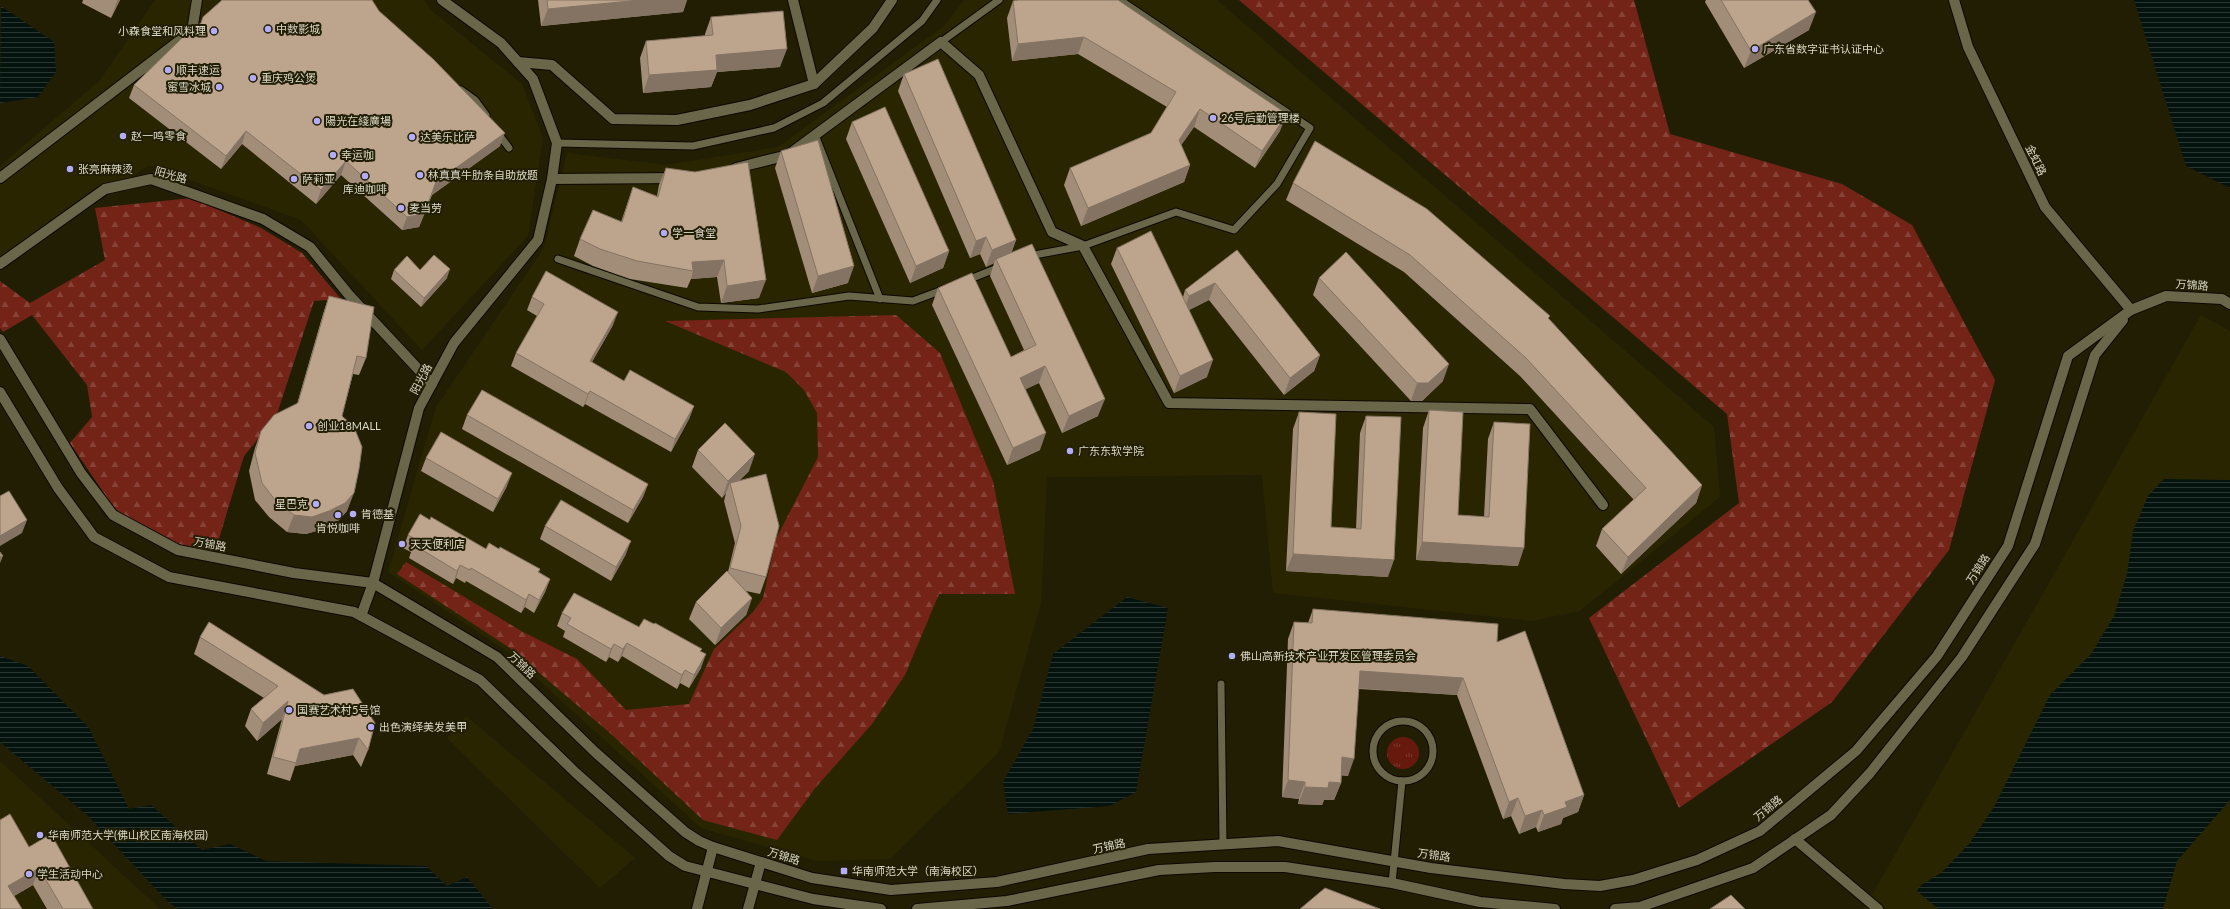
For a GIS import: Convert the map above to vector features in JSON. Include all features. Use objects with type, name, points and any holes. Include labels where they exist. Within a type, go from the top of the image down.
[{"type":"street","points":[[0,178],[192,31],[197,0]]},
{"type":"street","points":[[442,0],[501,43],[533,79],[557,143]]},
{"type":"street","points":[[793,0],[814,84]]},
{"type":"street","points":[[518,62],[552,65],[613,119],[677,120],[750,105],[814,84],[873,28],[892,0]]},
{"type":"street","name":"金虹路","points":[[1954,0],[1968,47],[2045,207],[2131,310]]},
{"type":"street","points":[[728,170],[788,155],[941,42],[979,75],[1052,232],[1083,246],[1169,403],[1530,409],[1603,505]]},
{"type":"street","name":"阳光路","points":[[361,616],[373,583],[419,408],[454,343],[538,240],[552,179],[557,143]]},
{"type":"street","points":[[552,179],[683,178]]},
{"type":"street","name":"阳光路","points":[[0,264],[105,189],[151,179],[263,219],[310,247],[349,294],[432,384]]},
{"type":"street","name":"万锦路","points":[[0,339],[81,472],[113,515],[178,550],[294,573],[373,583],[497,657],[595,752],[685,832],[699,841],[713,847],[812,878],[891,890],[997,882],[1148,849],[1278,841],[1393,861],[1564,884],[1600,886],[1633,880],[1697,860],[1760,831],[1856,751],[1937,656],[2008,546],[2068,356],[2131,310],[2166,296],[2222,299],[2230,304]]},
{"type":"street","name":"万锦路","points":[[1615,909],[1640,907],[1753,868],[1831,815],[1870,773],[1962,657],[2035,544],[2095,355],[2131,310]]},
{"type":"street","points":[[0,392],[58,488],[94,537],[169,577],[354,612],[480,680],[576,773],[669,856],[684,866],[813,899],[881,909]]},
{"type":"street","points":[[1795,839],[1878,909]]},
{"type":"street","points":[[697,909],[713,847]]},
{"type":"street","points":[[748,909],[761,862]]},
{"type":"street","points":[[917,909],[1007,901],[1159,870],[1215,867],[1284,867],[1392,883],[1480,902],[1556,909]]},
{"type":"lane","points":[[557,143],[693,146],[774,128],[823,103],[922,21],[938,0]]},
{"type":"lane","points":[[941,42],[999,0]]},
{"type":"lane","points":[[1022,258],[1083,246],[1176,212],[1234,230],[1277,184],[1310,128],[1120,0]]},
{"type":"lane","points":[[456,86],[475,100],[509,148]]},
{"type":"lane","points":[[815,135],[880,299]]},
{"type":"lane","points":[[558,259],[698,307],[758,309],[849,296],[914,301],[950,287]]},
{"type":"lane","points":[[957,284],[1008,264]]},
{"type":"lane","points":[[1221,684],[1223,844]]},
{"type":"lane","points":[[1402,721],[1412,723],[1425,731],[1432,744],[1433,754],[1430,764],[1425,772],[1416,778],[1402,781],[1388,777],[1381,770],[1374,753],[1377,739],[1385,728],[1402,721]]},
{"type":"lane","points":[[1392,883],[1402,781]]},
{"type":"shaded area","points":[[155,0],[424,0],[432,11],[522,84],[543,138],[528,236],[422,350],[301,220],[149,165],[0,265],[0,166],[100,80]]},
{"type":"shaded area","name":"广东东软学院","points":[[964,0],[1217,0],[1714,427],[1720,497],[1580,611],[1532,621],[1273,593],[1262,475],[1047,477],[1041,603],[999,752],[890,859],[817,861],[701,828],[508,652],[388,572],[436,407],[544,248],[567,153],[666,165],[778,147],[944,26]]},
{"type":"shaded area","points":[[2134,0],[2230,0],[2230,188],[2186,166]]},
{"type":"shaded area","points":[[1,6],[54,42],[56,72],[38,97],[0,103]]},
{"type":"shaded area","points":[[2201,315],[2230,331],[2230,909],[1864,909]]},
{"type":"shaded area","points":[[2164,479],[2230,480],[2230,800],[2177,861],[2163,909],[1938,909],[1917,891],[1920,886],[1942,872],[1969,844],[1994,807],[2050,695],[2091,654],[2114,616],[2127,574],[2133,531],[2148,496]]},
{"type":"shaded area","points":[[1127,597],[1168,608],[1136,792],[1110,806],[1008,814],[1003,782],[1033,729],[1053,654]]},
{"type":"shaded area","points":[[0,656],[28,666],[89,728],[129,809],[151,805],[202,850],[230,844],[266,861],[426,866],[447,886],[467,877],[493,909],[178,909],[168,902],[87,815],[0,742]]},
{"type":"shaded area","points":[[466,716],[635,858],[600,888],[447,738]]},
{"type":"shaded area","name":"华南师范大学(佛山校区南海校园)","points":[[0,761],[160,909],[0,909]]},
{"type":"green space","points":[[1239,0],[1634,0],[1670,134],[1842,184],[1912,225],[1995,380],[1949,550],[1832,702],[1679,808],[1589,618],[1739,503],[1727,414]]},
{"type":"green space","points":[[191,198],[261,228],[302,253],[341,299],[314,301],[276,417],[244,456],[215,552],[180,545],[116,511],[70,443],[92,417],[87,385],[32,315],[3,332],[0,328],[0,281],[30,303],[105,260],[95,208]]},
{"type":"green space","points":[[896,315],[940,353],[993,481],[1015,594],[939,594],[905,675],[872,724],[816,787],[777,840],[703,820],[610,733],[510,648],[397,574],[406,562],[523,632],[577,659],[626,710],[689,704],[714,649],[753,612],[763,598],[776,539],[818,457],[817,413],[804,390],[786,372],[665,321]]},
{"type":"green space","points":[[1400,737],[1406,737],[1416,744],[1419,753],[1418,759],[1412,766],[1406,769],[1400,769],[1390,762],[1387,756],[1387,750],[1394,740]]},
{"type":"building","name":"陽光在綫廣場","points":[[222,0],[372,0],[379,11],[433,59],[505,133],[436,182],[424,214],[407,217],[346,161],[321,190],[246,131],[226,156],[134,85],[186,34],[201,23],[203,17]]},
{"type":"building","points":[[547,0],[640,0],[548,9]]},
{"type":"building","name":"26号后勤管理楼","points":[[1118,0],[1287,114],[1262,151],[1200,109],[1179,140],[1190,165],[1088,208],[1070,168],[1151,133],[1176,92],[1084,37],[1018,44],[1013,1]]},
{"type":"building","points":[[1721,0],[1808,0],[1816,12],[1751,51]]},
{"type":"building","points":[[783,11],[787,49],[716,55],[717,70],[649,75],[646,41],[713,35],[711,17]]},
{"type":"building","points":[[938,59],[1016,240],[992,250],[986,237],[976,241],[904,74]]},
{"type":"building","points":[[885,107],[949,251],[916,266],[852,122]]},
{"type":"building","points":[[818,140],[854,266],[818,276],[781,151]]},
{"type":"building","points":[[1315,141],[1427,209],[1550,316],[1548,318],[1702,485],[1628,557],[1602,529],[1646,488],[1526,358],[1410,255],[1293,183]]},
{"type":"building","points":[[748,162],[766,280],[727,286],[724,260],[692,262],[693,271],[637,261],[600,249],[580,239],[593,210],[622,222],[633,187],[658,197],[666,168],[695,172]]},
{"type":"building","points":[[1151,231],[1213,360],[1180,376],[1117,248]]},
{"type":"building","points":[[1032,244],[1105,399],[1069,416],[1045,366],[1020,378],[1046,433],[1013,448],[938,288],[972,273],[1011,357],[1036,345],[996,259]]},
{"type":"building","points":[[1237,250],[1320,355],[1290,378],[1215,283],[1189,296],[1185,290]]},
{"type":"building","points":[[1346,252],[1449,364],[1428,383],[1417,383],[1319,278]]},
{"type":"building","points":[[434,255],[450,269],[424,298],[394,270],[407,256],[420,270]]},
{"type":"building","points":[[546,271],[618,312],[590,361],[624,381],[630,370],[694,406],[675,439],[590,391],[588,394],[516,353],[544,304],[532,297]]},
{"type":"building","name":"创业18MALL","points":[[329,296],[374,307],[366,358],[357,356],[342,416],[354,427],[362,447],[359,469],[354,493],[345,503],[312,517],[294,515],[275,500],[262,483],[255,453],[261,431],[274,415],[298,403]]},
{"type":"building","points":[[482,390],[648,484],[633,510],[467,415]]},
{"type":"building","points":[[1429,410],[1463,412],[1458,515],[1489,517],[1494,422],[1530,424],[1524,548],[1422,542]]},
{"type":"building","points":[[1299,412],[1336,414],[1331,527],[1361,529],[1366,416],[1401,417],[1394,560],[1293,554]]},
{"type":"building","points":[[725,423],[755,454],[728,481],[698,450]]},
{"type":"building","points":[[441,432],[512,473],[498,499],[426,458]]},
{"type":"building","points":[[766,474],[779,526],[766,577],[730,568],[741,526],[730,483]]},
{"type":"building","points":[[9,491],[27,520],[0,536],[0,496]]},
{"type":"building","points":[[561,500],[631,541],[616,567],[545,526]]},
{"type":"building","points":[[420,514],[430,520],[431,517],[486,549],[489,543],[499,549],[500,547],[540,569],[538,572],[550,579],[539,600],[529,594],[526,600],[471,568],[470,570],[460,565],[457,571],[414,545],[417,540],[408,535]]},
{"type":"building","points":[[727,571],[752,598],[721,628],[696,602]]},
{"type":"building","points":[[574,593],[639,627],[644,619],[654,624],[655,623],[702,649],[700,651],[706,654],[694,675],[685,670],[682,675],[627,643],[623,649],[614,644],[611,649],[567,624],[571,618],[562,613]]},
{"type":"building","points":[[1313,609],[1498,624],[1497,642],[1525,631],[1584,795],[1565,802],[1567,807],[1544,815],[1542,810],[1525,816],[1518,798],[1509,802],[1463,678],[1360,671],[1354,759],[1342,757],[1341,783],[1329,782],[1328,788],[1305,787],[1305,782],[1288,780],[1294,622],[1312,623]]},
{"type":"building","points":[[209,622],[324,695],[353,689],[375,723],[368,750],[359,738],[300,749],[296,763],[273,757],[288,701],[263,723],[251,709],[278,686],[200,637]]},
{"type":"building","points":[[10,814],[29,847],[51,834],[93,909],[63,909],[39,868],[8,886],[22,909],[0,909],[0,820]]},
{"type":"building","points":[[1325,888],[1380,909],[1300,909]]},
{"type":"building","points":[[1731,895],[1745,909],[1710,909]]},
{"type":"place","name":"中数影城","points":[[268,29]]},
{"type":"place","name":"小森食堂和风料理","points":[[214,31]]},
{"type":"place","name":"广东省数字证书认证中心","points":[[1755,49]]},
{"type":"place","name":"顺丰速运","points":[[168,70]]},
{"type":"place","name":"重庆鸡公煲","points":[[253,78]]},
{"type":"place","name":"蜜雪冰城","points":[[219,87]]},
{"type":"place","name":"26号后勤管理楼","points":[[1213,118]]},
{"type":"place","name":"陽光在綫廣場","points":[[317,121]]},
{"type":"place","name":"赵一鸣零食","points":[[123,136]]},
{"type":"place","name":"达美乐比萨","points":[[412,137]]},
{"type":"place","name":"幸运咖","points":[[333,155]]},
{"type":"place","name":"张亮麻辣烫","points":[[70,169]]},
{"type":"place","name":"林真真牛肋条自助放题","points":[[420,175]]},
{"type":"place","name":"库迪咖啡","points":[[365,176]]},
{"type":"place","name":"萨莉亚","points":[[294,179]]},
{"type":"place","name":"麦当劳","points":[[401,208]]},
{"type":"place","name":"学一食堂","points":[[664,233]]},
{"type":"place","name":"创业18MALL","points":[[309,426]]},
{"type":"place","name":"广东东软学院","points":[[1070,451]]},
{"type":"place","name":"星巴克","points":[[316,504]]},
{"type":"place","name":"肯德基","points":[[353,514]]},
{"type":"place","name":"肯悦咖啡","points":[[338,515]]},
{"type":"place","name":"天天便利店","points":[[402,544]]},
{"type":"place","name":"佛山高新技术产业开发区管理委员会","points":[[1232,656]]},
{"type":"place","name":"国赛艺术村5号馆","points":[[289,710]]},
{"type":"place","name":"出色演绎美发美甲","points":[[371,727]]},
{"type":"place","name":"华南师范大学(佛山校区南海校园)","points":[[40,835]]},
{"type":"place","name":"华南师范大学（南海校区）","points":[[844,871]]},
{"type":"place","name":"学生活动中心","points":[[29,874]]}]
